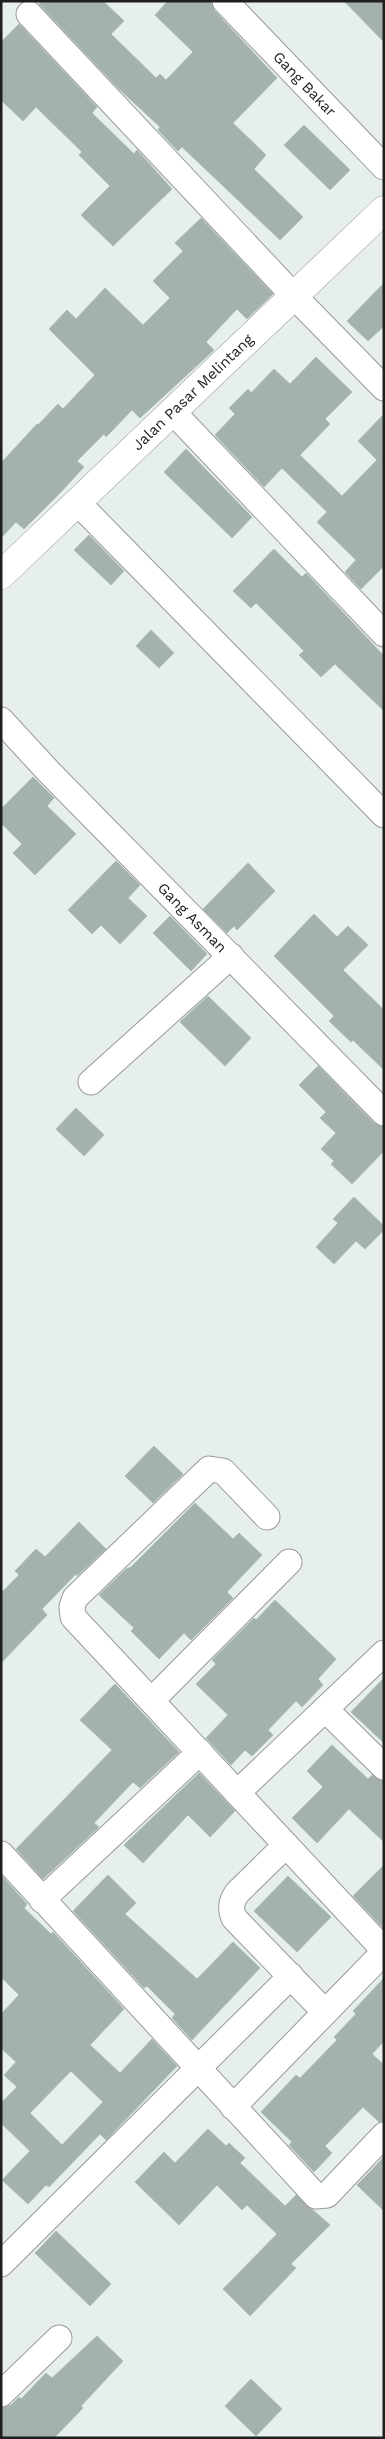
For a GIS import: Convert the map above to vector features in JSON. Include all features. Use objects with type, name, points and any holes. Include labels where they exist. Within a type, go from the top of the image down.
[{"type":"street","name":"Gang Bakar","points":[[224,1],[384,167]]},
{"type":"street","points":[[29,14],[293,296],[384,388]]},
{"type":"street","name":"Jalan Pasar Melintang","points":[[1,575],[384,210]]},
{"type":"street","points":[[172,411],[384,634]]},
{"type":"street","points":[[76,502],[384,815]]},
{"type":"street","name":"Gang Asman","points":[[1,720],[49,772],[384,1113]]},
{"type":"street","points":[[92,1082],[231,956]]},
{"type":"street","points":[[232,2107],[384,1951],[73,1616],[72,1607],[75,1598],[209,1470],[223,1471],[266,1517]]},
{"type":"street","points":[[152,1700],[289,1562]]},
{"type":"street","points":[[237,1793],[384,1653]]},
{"type":"street","points":[[325,1709],[384,1767]]},
{"type":"street","points":[[42,1900],[200,1752]]},
{"type":"street","points":[[286,1845],[237,1893],[232,1901],[231,1910],[234,1918],[325,2012]]},
{"type":"street","points":[[1,1854],[312,2193],[320,2197],[327,2195],[384,2135]]},
{"type":"street","points":[[1,2264],[291,1976]]},
{"type":"street","points":[[1,2394],[58,2338]]},
{"type":"building","points":[[41,1],[103,1],[124,21],[111,34],[156,78],[160,74],[166,80],[193,52],[155,15],[168,1],[211,1],[215,11],[277,78],[233,123],[266,155],[254,169],[303,217],[280,240],[182,147],[178,151],[158,130],[160,127],[117,87],[39,4]]},
{"type":"building","points":[[344,1],[384,1],[384,42]]},
{"type":"building","points":[[19,24],[97,107],[92,113],[134,154],[137,150],[172,189],[113,246],[81,215],[110,186],[79,155],[82,152],[36,107],[23,121],[1,100],[1,42]]},
{"type":"building","points":[[304,125],[350,170],[330,190],[284,145]]},
{"type":"building","points":[[201,218],[273,294],[247,319],[237,309],[206,342],[214,350],[140,418],[132,410],[106,437],[104,434],[77,461],[84,467],[61,492],[24,529],[16,522],[1,538],[1,463],[58,404],[63,409],[95,375],[49,329],[67,310],[76,319],[105,288],[143,325],[170,298],[153,281],[183,251],[175,243]]},
{"type":"building","points":[[384,283],[384,326],[368,341],[347,321]]},
{"type":"building","points":[[316,357],[352,392],[325,419],[330,424],[300,455],[342,496],[377,460],[358,441],[384,414],[384,566],[361,589],[345,572],[356,560],[317,522],[327,512],[282,468],[264,487],[215,435],[235,414],[229,408],[248,389],[251,393],[274,369],[290,384]]},
{"type":"building","points":[[186,449],[252,517],[232,538],[164,472]]},
{"type":"building","points":[[89,535],[124,571],[111,585],[74,550]]},
{"type":"building","points":[[274,549],[302,577],[306,573],[384,656],[384,711],[335,664],[321,677],[299,655],[304,651],[256,603],[251,608],[233,591]]},
{"type":"building","points":[[151,630],[174,653],[159,668],[136,646]]},
{"type":"building","points":[[33,777],[54,798],[47,806],[76,834],[35,875],[13,853],[22,844],[1,823],[1,809]]},
{"type":"building","points":[[116,861],[140,885],[128,898],[147,916],[120,944],[101,925],[92,934],[68,910]]},
{"type":"building","points":[[248,863],[275,891],[237,930],[234,926],[227,933],[203,909]]},
{"type":"building","points":[[314,914],[337,937],[348,926],[368,945],[343,970],[384,1010],[384,1070],[353,1040],[351,1042],[329,1021],[334,1016],[274,956]]},
{"type":"building","points":[[170,916],[207,954],[191,971],[153,933]]},
{"type":"building","points":[[208,996],[251,1038],[225,1066],[180,1022]]},
{"type":"building","points":[[318,1066],[374,1123],[384,1127],[384,1151],[352,1184],[331,1164],[334,1161],[321,1149],[336,1133],[320,1118],[326,1112],[299,1085]]},
{"type":"building","points":[[76,1108],[104,1135],[84,1156],[56,1129]]},
{"type":"building","points":[[354,1197],[384,1226],[384,1230],[365,1249],[356,1241],[334,1264],[316,1247],[338,1223],[333,1219]]},
{"type":"building","points":[[154,1446],[183,1474],[153,1503],[125,1476]]},
{"type":"building","points":[[195,1503],[233,1539],[239,1533],[262,1555],[227,1592],[233,1598],[191,1640],[184,1633],[159,1659],[131,1631],[134,1628],[99,1595],[126,1569],[131,1567]]},
{"type":"building","points":[[79,1522],[106,1549],[77,1576],[76,1574],[42,1609],[47,1615],[1,1663],[1,1593],[19,1575],[15,1571],[36,1549],[45,1557]]},
{"type":"building","points":[[275,1600],[336,1659],[318,1679],[323,1685],[302,1707],[296,1701],[268,1730],[273,1735],[252,1756],[245,1750],[231,1765],[206,1738],[228,1715],[196,1684],[216,1664],[212,1660]]},
{"type":"building","points":[[384,1678],[384,1743],[351,1712]]},
{"type":"building","points":[[115,1684],[179,1752],[140,1788],[133,1782],[94,1823],[99,1827],[43,1879],[16,1849],[112,1750],[80,1720]]},
{"type":"building","points":[[332,1745],[368,1779],[372,1775],[384,1781],[384,1842],[349,1809],[317,1843],[292,1818],[323,1787],[307,1771]]},
{"type":"building","points":[[199,1773],[235,1811],[210,1837],[188,1815],[143,1863],[124,1845]]},
{"type":"building","points":[[384,1865],[384,1929],[353,1896]]},
{"type":"building","points":[[1,1875],[27,1904],[24,1908],[51,1934],[53,1932],[124,2009],[90,2045],[120,2073],[152,2039],[177,2066],[106,2140],[100,2134],[49,2187],[46,2185],[28,2204],[2,2180],[30,2151],[1,2123],[1,2103],[17,2087],[4,2075],[16,2062],[1,2048],[1,2014],[19,1995],[1,1977]],"holes":[[[71,2071],[103,2102],[62,2145],[30,2113]]]},
{"type":"building","points":[[108,1875],[136,1903],[125,1914],[197,1979],[233,1942],[260,1968],[192,2040],[172,2018],[175,2014],[147,1986],[144,1988],[73,1911]]},
{"type":"building","points":[[288,1876],[331,1917],[297,1952],[254,1911]]},
{"type":"building","points":[[384,1978],[384,2041],[372,2054],[384,2065],[384,2121],[379,2122],[363,2107],[325,2146],[332,2153],[314,2172],[289,2145],[292,2142],[261,2112],[296,2075],[300,2078],[337,2040],[334,2037],[356,2014],[353,2011]]},
{"type":"building","points":[[208,2129],[226,2146],[229,2143],[245,2158],[240,2163],[285,2206],[296,2195],[330,2225],[291,2264],[296,2268],[250,2316],[223,2289],[277,2234],[247,2205],[242,2210],[217,2185],[179,2225],[135,2182],[164,2152],[175,2163]]},
{"type":"building","points":[[384,2157],[384,2211],[357,2185]]},
{"type":"building","points":[[56,2231],[111,2284],[90,2306],[35,2253]]},
{"type":"building","points":[[97,2336],[123,2361],[81,2406],[83,2408],[54,2438],[1,2438],[1,2408],[11,2405],[19,2397],[21,2399],[46,2373],[52,2378]]},
{"type":"building","points":[[251,2379],[282,2409],[256,2436],[225,2406]]}]
